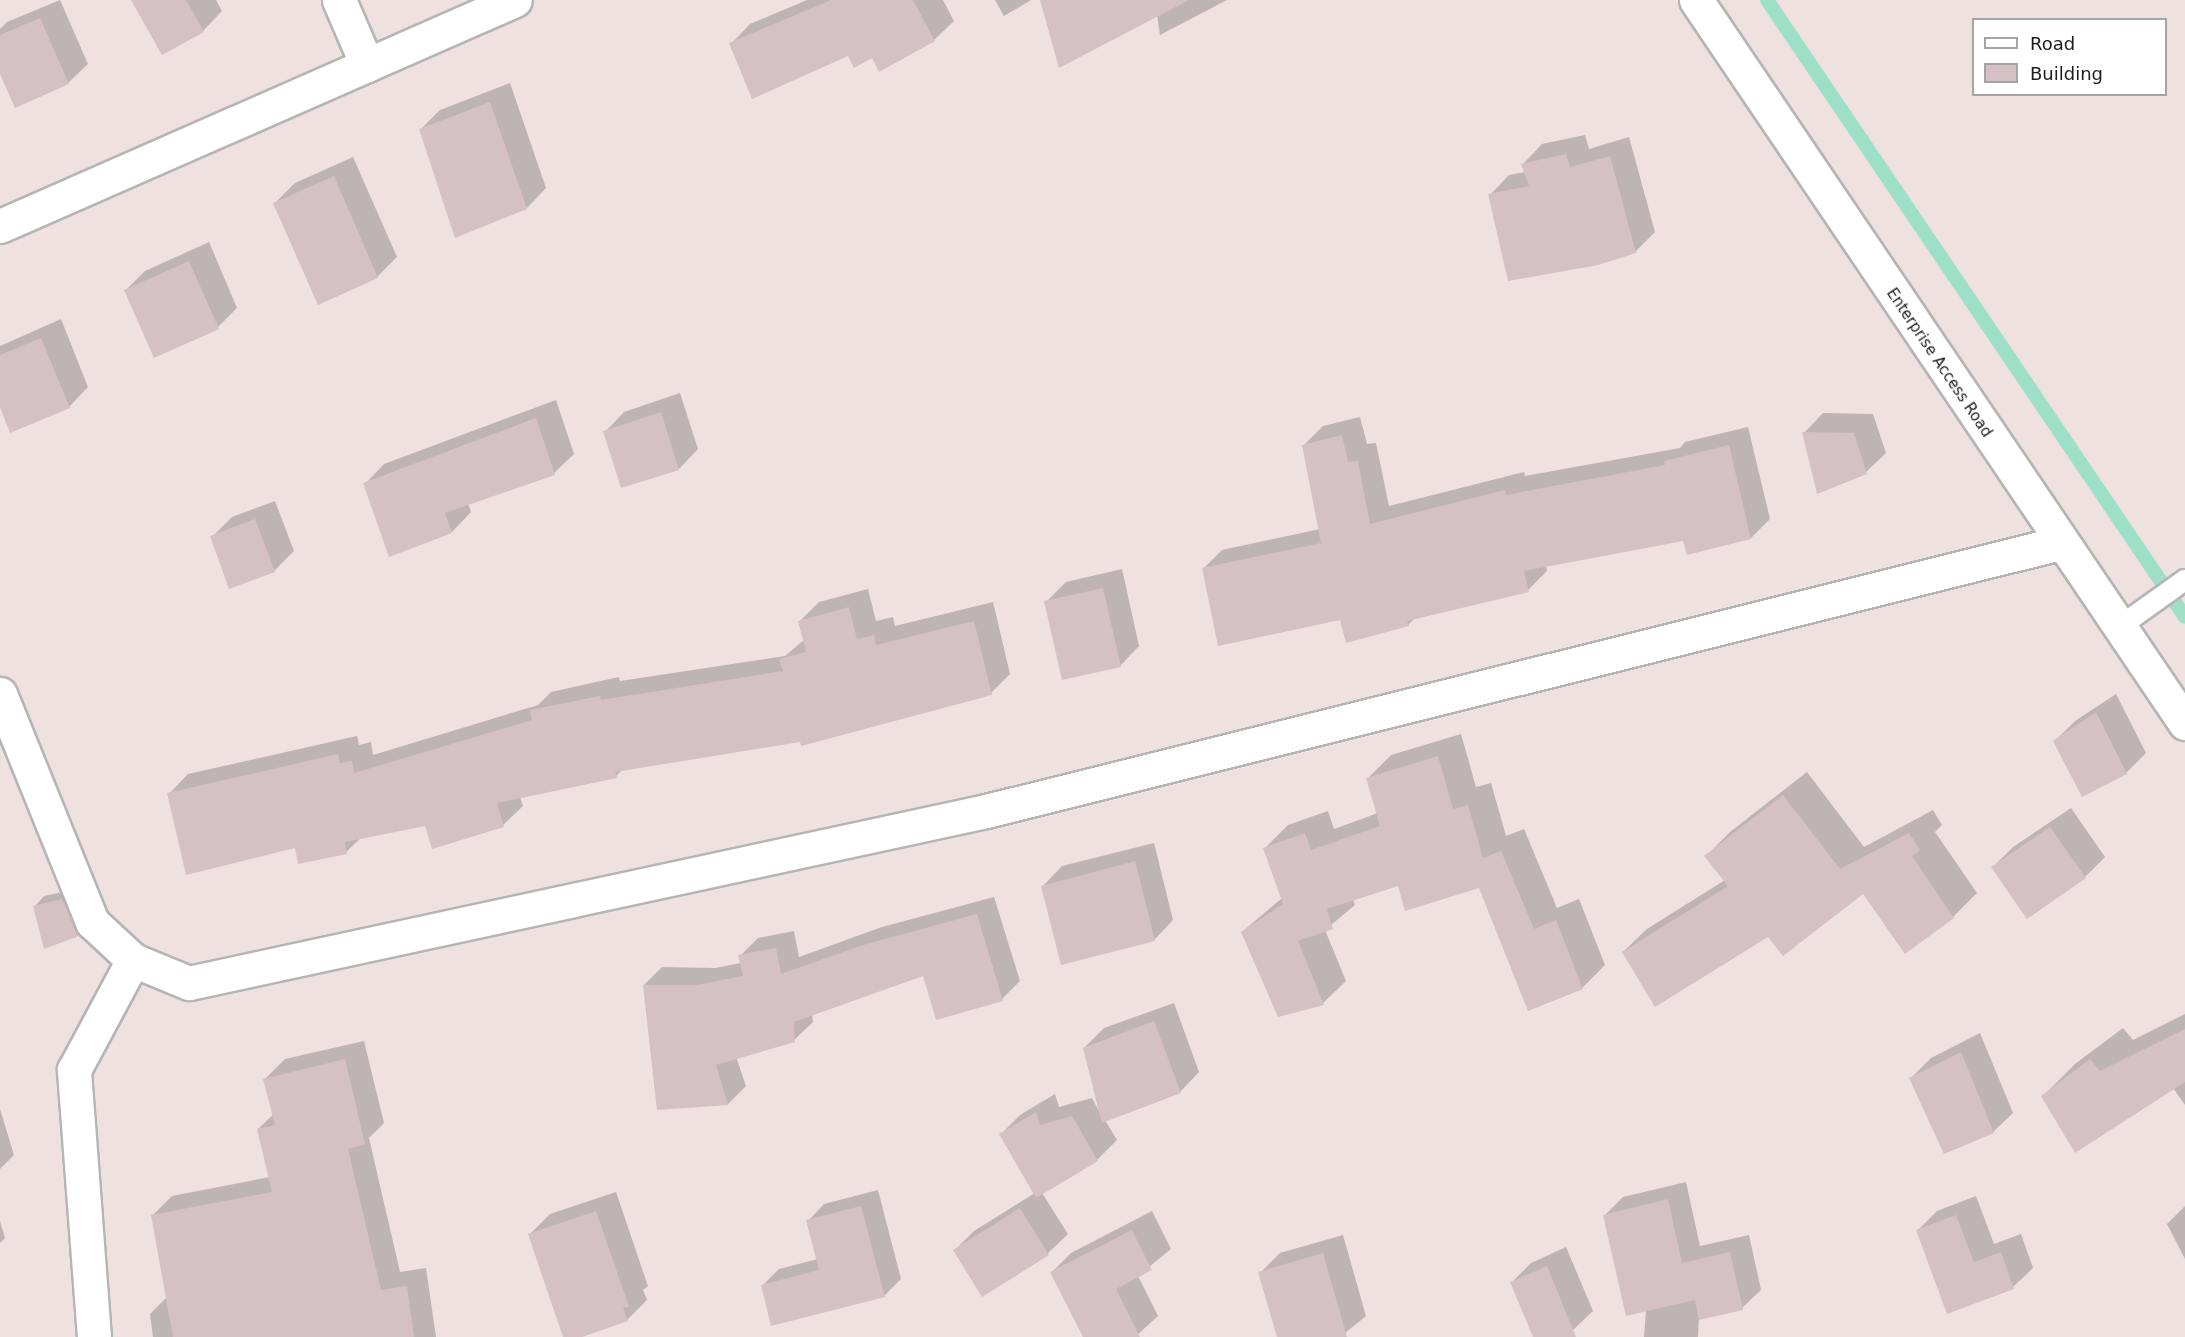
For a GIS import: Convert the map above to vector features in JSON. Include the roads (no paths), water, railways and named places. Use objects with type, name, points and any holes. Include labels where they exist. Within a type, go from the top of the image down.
[{"type":"street","points":[[339,0],[366,65]]},
{"type":"street","points":[[0,226],[515,0]]},
{"type":"street","name":"Enterprise Access Road","points":[[1696,0],[2060,543],[2185,723]]},
{"type":"street","points":[[0,694],[92,922],[134,960],[189,983],[974,813],[2060,543]]},
{"type":"street","points":[[94,1337],[74,1070],[134,960]]},
{"type":"lane","points":[[2119,627],[2185,580]]},
{"type":"waterway","points":[[1767,0],[2185,617]]}]
